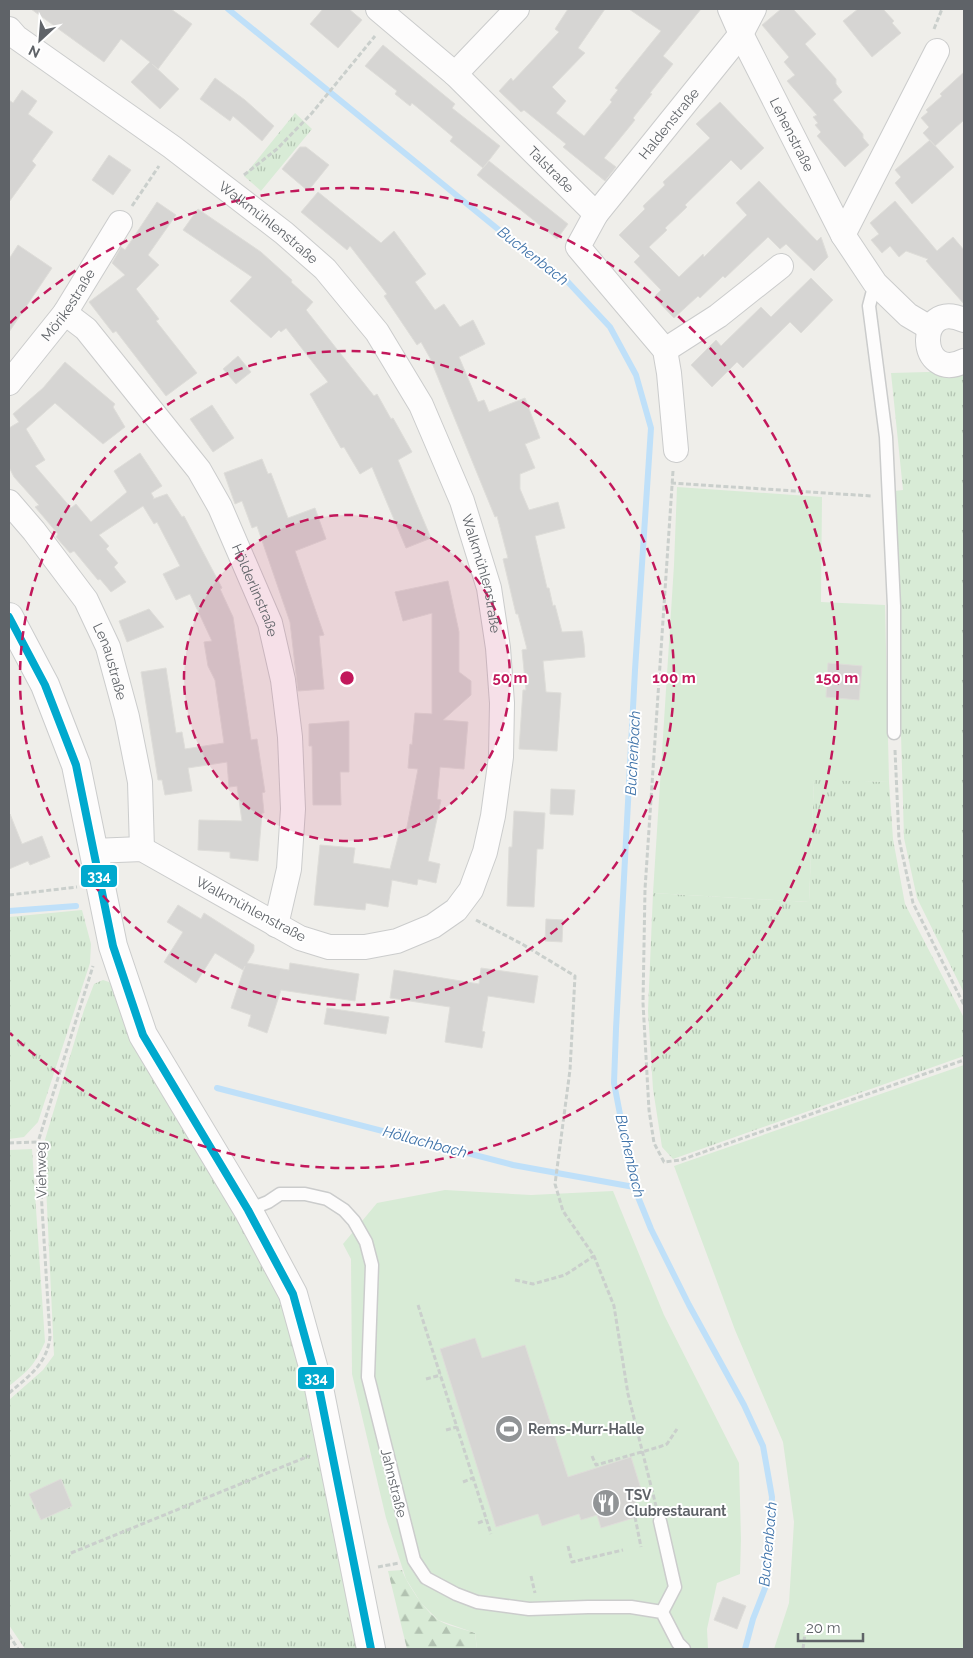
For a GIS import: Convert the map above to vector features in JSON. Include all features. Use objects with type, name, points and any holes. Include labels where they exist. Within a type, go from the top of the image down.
[{"type":"street","points":[[455,74],[516,9]]},
{"type":"street","name":"Lehenstraße","points":[[730,9],[843,235],[875,283],[908,315],[930,328]]},
{"type":"street","points":[[741,34],[754,9]]},
{"type":"street","name":"Talstraße","points":[[384,14],[455,74],[596,214]]},
{"type":"street","name":"Walkmühlenstraße","points":[[9,30],[229,190],[284,233],[325,269],[377,332],[420,405],[462,501],[489,588],[498,648],[502,703],[500,757],[493,816],[485,852],[471,890],[456,910],[433,926],[398,941],[365,947],[329,947],[300,938],[142,849]]},
{"type":"street","name":"Haldenstraße","points":[[596,214],[741,34]]},
{"type":"street","points":[[843,235],[937,51]]},
{"type":"street","points":[[596,214],[578,247],[665,350],[676,450]]},
{"type":"street","name":"Mörikestraße","points":[[9,383],[65,313],[120,223]]},
{"type":"street","points":[[665,350],[718,316],[781,266]]},
{"type":"street","name":"Hölderlinstraße","points":[[65,313],[86,329],[199,470],[220,507],[270,623],[283,680],[290,737],[293,809],[289,869],[276,925]]},
{"type":"street","points":[[964,320],[957,317],[942,318],[930,328],[927,336],[930,352],[942,363],[950,365],[964,361]]},
{"type":"street","name":"Lenaustraße","points":[[9,502],[34,531],[86,600],[108,647],[127,718],[140,782],[142,849]]},
{"type":"street","points":[[9,617],[45,686],[73,757],[113,946],[143,1035],[248,1210],[293,1294],[319,1388],[371,1649]]},
{"type":"street","points":[[93,851],[142,849]]},
{"type":"lane","points":[[875,283],[870,306],[886,437],[890,497],[894,606],[894,733]]},
{"type":"lane","name":"Jahnstraße","points":[[248,1210],[268,1202],[280,1194],[305,1194],[328,1199],[349,1215],[366,1242],[372,1266],[368,1377],[414,1560],[426,1578],[456,1594],[477,1602],[530,1609],[631,1607],[662,1612]]},
{"type":"lane","points":[[660,1521],[675,1587],[662,1612],[678,1643],[684,1649]]},
{"type":"path","points":[[934,26],[942,9]]},
{"type":"path","points":[[229,190],[238,180],[278,149],[315,109],[345,72],[384,14]]},
{"type":"path","points":[[143,190],[172,147]]},
{"type":"path","points":[[890,497],[671,483],[645,899],[643,1003],[648,1110],[654,1143],[664,1162],[681,1160],[964,1060]]},
{"type":"path","points":[[894,733],[899,840],[913,902],[964,1006]]},
{"type":"path","points":[[9,895],[100,885]]},
{"type":"path","points":[[456,910],[522,944],[575,976],[570,1070],[555,1184],[563,1211],[594,1256],[614,1306],[628,1394],[660,1521]]},
{"type":"path","name":"Viehweg","points":[[9,1392],[42,1363],[50,1338],[38,1142],[94,965],[113,946]]},
{"type":"path","points":[[9,1143],[38,1142]]},
{"type":"path","points":[[515,1280],[534,1284],[565,1275],[594,1256]]},
{"type":"path","points":[[418,1305],[491,1534]]},
{"type":"path","points":[[426,1379],[440,1375]]},
{"type":"path","points":[[446,1430],[457,1427]]},
{"type":"path","points":[[592,1456],[596,1465],[667,1444],[677,1429]]},
{"type":"path","points":[[71,1553],[331,1448]]},
{"type":"path","points":[[463,1482],[473,1478]]},
{"type":"path","points":[[635,1517],[641,1547]]},
{"type":"path","points":[[478,1523],[486,1520]]},
{"type":"path","points":[[568,1546],[572,1562],[623,1550]]},
{"type":"path","points":[[373,1568],[414,1560]]},
{"type":"path","points":[[803,1649],[805,1633]]},
{"type":"path","points":[[9,1635],[18,1649]]},
{"type":"green space","points":[[295,113],[312,129],[261,191],[244,176]]},
{"type":"green space","points":[[963,371],[964,993],[917,898],[904,838],[894,491],[903,490],[891,373]]},
{"type":"green space","points":[[677,487],[822,497],[821,602],[885,605],[889,782],[814,780],[809,902],[653,893],[674,565]]},
{"type":"green space","points":[[814,779],[889,782],[893,839],[905,904],[964,1018],[964,1056],[673,1159],[662,1147],[653,1089],[648,1011],[653,893],[809,902]]},
{"type":"green space","points":[[82,910],[91,944],[90,963],[38,1122],[24,1137],[9,1139],[9,917]]},
{"type":"green space","points":[[103,980],[109,982],[113,987],[230,1197],[283,1301],[297,1345],[357,1649],[25,1649],[9,1625],[9,1400],[43,1370],[54,1355],[44,1143],[84,1010],[94,984]]},
{"type":"green space","points":[[964,1065],[964,1649],[774,1649],[789,1603],[794,1522],[783,1442],[735,1330],[674,1166]]},
{"type":"green space","points":[[32,1149],[45,1342],[38,1357],[30,1367],[9,1386],[9,1150]]},
{"type":"green space","points":[[445,1190],[531,1195],[613,1191],[664,1315],[739,1463],[740,1574],[717,1583],[707,1629],[708,1649],[477,1649],[475,1633],[438,1620],[421,1603],[406,1579],[386,1518],[352,1374],[351,1259],[343,1244],[377,1203]]},
{"type":"green space","points":[[402,1570],[417,1597],[433,1616],[446,1624],[475,1633],[477,1649],[407,1649],[388,1571]]},
{"type":"building","points":[[31,9],[171,9],[192,24],[158,69],[152,64],[179,89],[160,109],[131,82],[150,62],[121,39],[104,62]]},
{"type":"building","points":[[323,9],[349,9],[362,20],[338,48],[310,24]]},
{"type":"building","points":[[568,9],[605,9],[578,48],[585,53],[552,87],[566,101],[556,113],[584,136],[612,102],[610,100],[618,90],[615,88],[661,31],[629,9],[701,9],[663,56],[673,64],[633,118],[635,120],[604,158],[616,167],[605,181],[563,147],[566,144],[524,110],[521,112],[499,91],[511,78],[513,81],[559,32],[555,29]]},
{"type":"building","points":[[781,9],[793,9],[816,34],[805,44],[836,79],[836,84],[842,92],[833,100],[863,134],[863,138],[869,145],[845,167],[817,136],[821,132],[815,125],[818,123],[813,117],[817,115],[787,81],[795,75],[784,62],[789,57],[762,25]]},
{"type":"building","points":[[858,9],[883,9],[894,21],[892,23],[901,33],[872,57],[843,21]]},
{"type":"building","points":[[383,45],[455,104],[452,108],[500,146],[483,168],[450,141],[453,137],[412,103],[410,106],[395,94],[397,91],[365,66]]},
{"type":"building","points":[[964,72],[964,120],[935,146],[923,133],[929,127],[921,118],[928,112],[926,110],[942,96],[940,94]]},
{"type":"building","points":[[215,78],[245,100],[274,126],[262,141],[233,116],[230,121],[200,99]]},
{"type":"building","points":[[22,90],[37,101],[28,114],[53,132],[32,161],[36,165],[9,202],[9,100],[13,103]]},
{"type":"building","points":[[720,102],[764,148],[741,170],[731,160],[685,205],[687,207],[649,247],[679,277],[703,254],[704,257],[747,215],[736,203],[759,181],[817,241],[821,237],[828,257],[814,271],[786,244],[780,249],[768,237],[725,278],[723,276],[700,298],[698,296],[674,318],[654,297],[661,290],[634,262],[640,256],[619,235],[645,209],[643,206],[665,185],[663,182],[710,138],[696,124]]},
{"type":"building","points":[[930,140],[954,167],[912,204],[895,183],[901,177],[895,170]]},
{"type":"building","points":[[300,147],[306,147],[329,165],[308,191],[282,169]]},
{"type":"building","points":[[109,155],[131,170],[113,195],[92,180]]},
{"type":"building","points":[[489,161],[568,224],[557,239],[477,175]]},
{"type":"building","points":[[318,192],[381,243],[394,231],[426,274],[415,282],[435,310],[444,304],[460,327],[473,320],[485,344],[459,357],[478,402],[484,400],[489,412],[525,398],[540,438],[525,444],[535,468],[520,474],[520,489],[529,510],[558,502],[565,528],[535,536],[547,588],[549,588],[553,606],[555,605],[562,632],[582,631],[584,644],[585,657],[543,661],[546,692],[561,693],[557,751],[519,749],[523,690],[526,690],[522,650],[527,649],[518,614],[516,614],[503,559],[508,558],[497,516],[495,517],[430,358],[421,342],[417,345],[384,296],[387,294],[350,246],[347,250],[301,212]]},
{"type":"building","points":[[895,201],[937,251],[953,237],[964,250],[964,304],[926,261],[928,259],[906,251],[899,257],[890,246],[882,253],[871,240],[879,234],[870,223]]},
{"type":"building","points":[[157,202],[176,215],[148,255],[159,265],[136,289],[159,319],[156,321],[197,373],[166,396],[116,331],[113,333],[89,302],[125,275],[112,263],[121,247],[125,250]]},
{"type":"building","points":[[198,209],[261,252],[313,302],[306,310],[374,396],[377,394],[412,452],[398,460],[431,538],[406,548],[372,467],[360,474],[344,447],[341,448],[310,394],[328,382],[286,328],[281,332],[279,330],[271,338],[230,301],[252,277],[183,230]]},
{"type":"building","points":[[18,245],[52,268],[9,332],[9,259]]},
{"type":"building","points":[[811,278],[833,300],[801,333],[790,322],[743,368],[737,362],[712,387],[691,365],[716,340],[721,346],[761,307],[771,317]]},
{"type":"building","points":[[238,356],[251,372],[236,384],[223,369]]},
{"type":"building","points":[[65,362],[115,404],[113,407],[125,427],[103,444],[55,403],[26,429],[45,460],[35,466],[71,508],[76,504],[91,522],[127,492],[114,471],[140,453],[162,486],[151,493],[153,499],[167,494],[182,517],[184,516],[222,588],[220,589],[233,617],[251,740],[257,739],[265,792],[262,793],[264,813],[262,813],[258,861],[230,858],[230,852],[198,850],[199,820],[242,821],[237,786],[229,787],[227,762],[188,768],[192,791],[165,795],[162,780],[158,780],[141,672],[166,668],[176,733],[182,732],[185,749],[224,743],[215,680],[208,666],[204,642],[212,641],[190,594],[176,600],[163,574],[180,566],[157,522],[154,524],[143,506],[99,535],[109,546],[106,549],[118,563],[114,567],[126,582],[111,592],[100,579],[98,580],[74,551],[70,553],[56,537],[58,534],[35,507],[39,505],[14,477],[9,467],[9,428],[19,422],[13,414],[43,388]]},
{"type":"building","points":[[212,405],[234,438],[213,452],[190,419]]},
{"type":"building","points":[[262,459],[268,474],[271,473],[288,518],[315,508],[326,539],[295,551],[324,635],[319,636],[324,689],[298,691],[290,622],[257,526],[252,528],[242,501],[235,504],[224,473]]},
{"type":"building","points":[[448,581],[459,632],[459,672],[471,681],[471,695],[443,720],[468,722],[464,769],[440,767],[437,799],[441,800],[428,861],[440,864],[436,883],[418,879],[417,885],[392,880],[388,907],[366,903],[365,910],[314,905],[320,845],[355,848],[353,863],[390,869],[400,830],[406,832],[418,769],[408,768],[415,713],[432,714],[432,613],[403,621],[395,592]]},
{"type":"building","points":[[149,609],[164,627],[127,642],[119,621]]},
{"type":"building","points":[[828,663],[862,666],[859,700],[826,697]]},
{"type":"building","points":[[349,721],[349,772],[340,772],[341,805],[313,805],[312,746],[309,746],[309,724]]},
{"type":"building","points":[[551,789],[575,790],[573,815],[550,814]]},
{"type":"building","points":[[514,811],[545,813],[543,849],[537,849],[534,907],[507,906],[509,847],[512,847]]},
{"type":"building","points":[[10,814],[22,844],[42,836],[50,857],[30,865],[28,861],[9,869]]},
{"type":"building","points":[[178,905],[201,919],[204,913],[254,945],[254,951],[247,963],[289,970],[290,963],[359,974],[355,1001],[281,990],[267,1033],[248,1026],[251,1015],[231,1008],[245,966],[243,970],[215,953],[196,983],[164,962],[183,932],[167,922]]},
{"type":"building","points":[[546,919],[563,920],[562,942],[545,941]]},
{"type":"building","points":[[481,968],[538,976],[534,1003],[488,996],[482,1031],[485,1032],[482,1048],[445,1042],[450,1007],[390,998],[394,970],[479,984]]},
{"type":"building","points":[[327,1008],[389,1017],[386,1034],[324,1024]]},
{"type":"building","name":"Rems-Murr-Halle","points":[[475,1338],[482,1358],[525,1345],[568,1477],[631,1457],[641,1489],[632,1492],[640,1516],[601,1528],[597,1515],[581,1520],[579,1514],[542,1526],[538,1514],[496,1527],[440,1349]]},
{"type":"building","points":[[61,1479],[72,1506],[41,1520],[29,1494]]},
{"type":"building","points":[[723,1597],[746,1606],[737,1629],[714,1620]]},
{"type":"waterway","name":"Buchenbach","points":[[228,9],[499,230],[567,281],[610,327],[636,375],[651,428],[635,670],[614,1083],[634,1187],[651,1229],[689,1305],[744,1405],[763,1446],[772,1497],[767,1583],[753,1619],[745,1649]]},
{"type":"waterway","name":"Höllachbach","points":[[9,911],[76,906]]},
{"type":"waterway","name":"Höllachbach","points":[[217,1088],[513,1165],[634,1187]]},
{"type":"transit line","name":"334","points":[[9,617],[45,685],[76,765],[113,946],[143,1035],[248,1210],[293,1294],[319,1388],[371,1649]]},
{"type":"place","name":"Rems-Murr-Halle","points":[[509,1429]]},
{"type":"place","name":"TSV Clubrestaurant","points":[[606,1503]]}]
